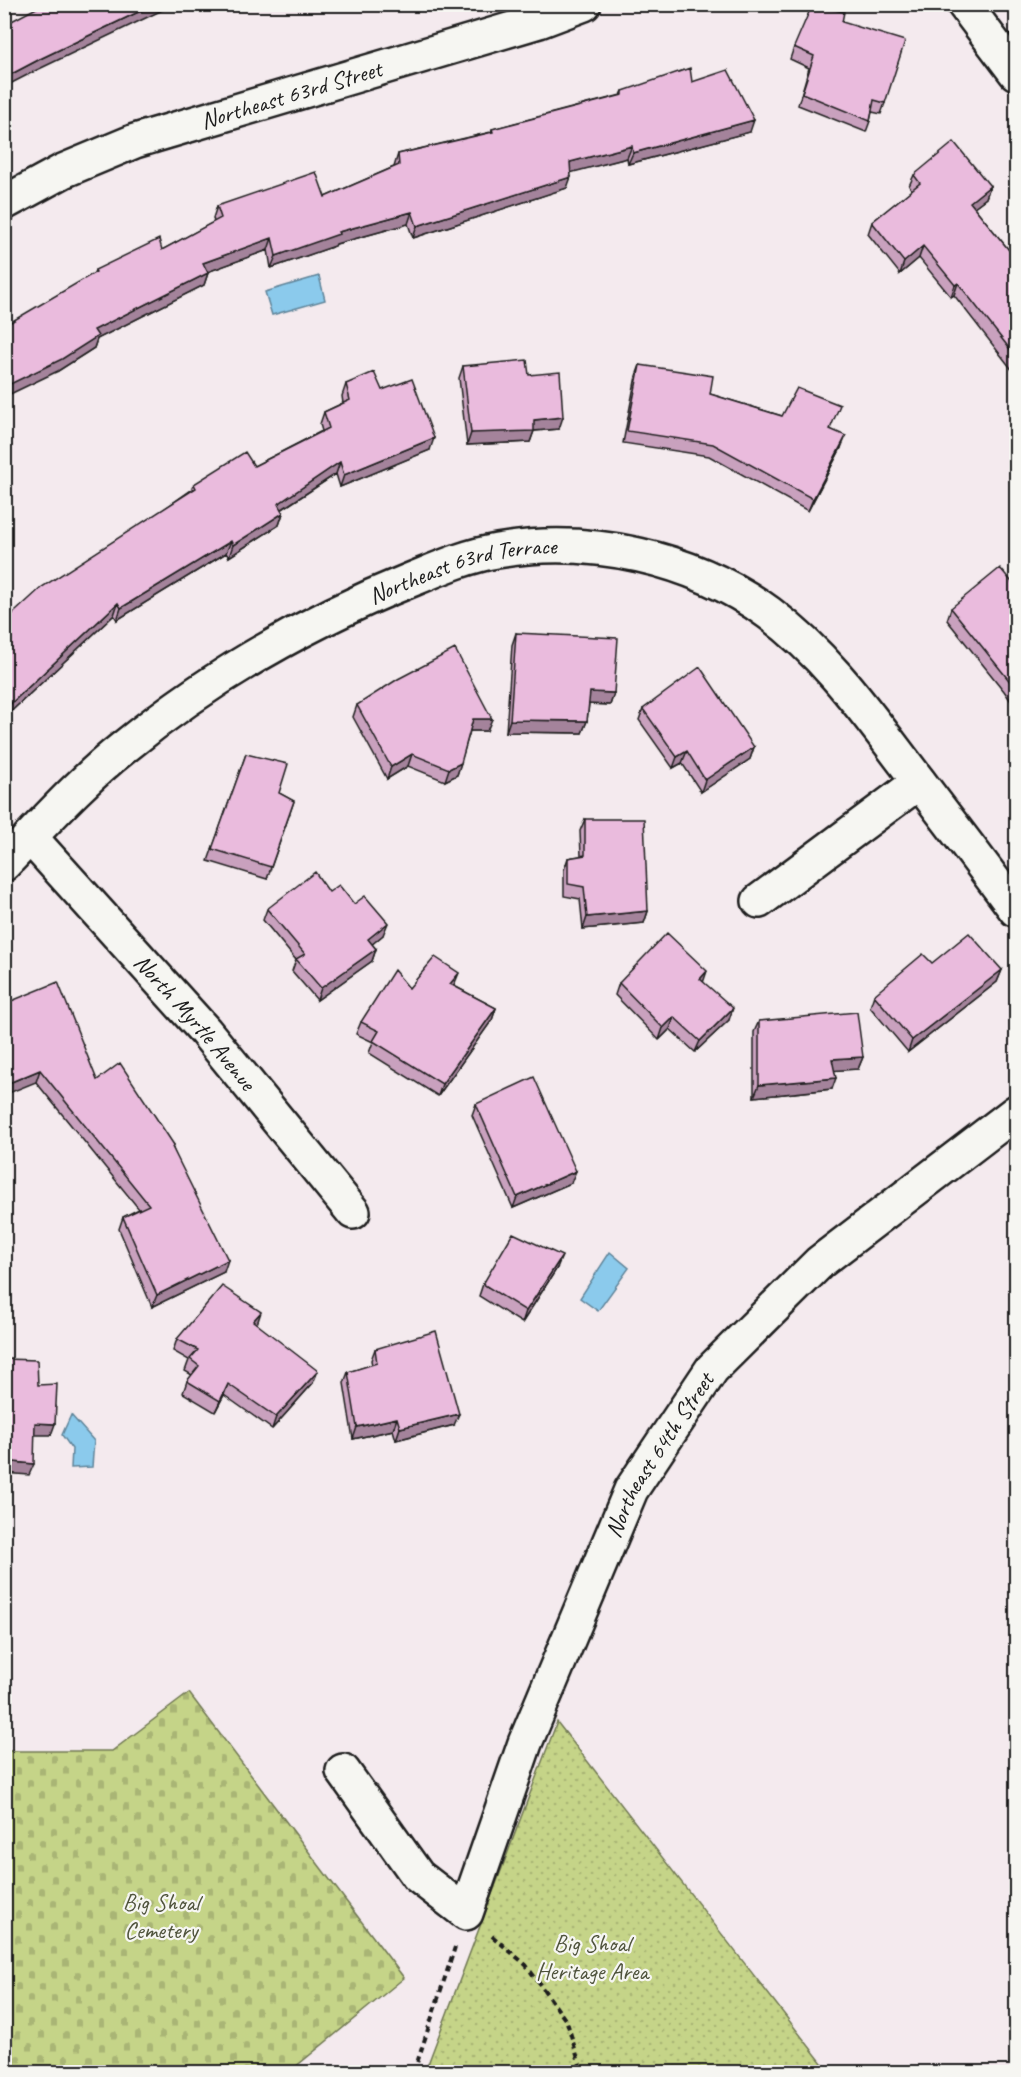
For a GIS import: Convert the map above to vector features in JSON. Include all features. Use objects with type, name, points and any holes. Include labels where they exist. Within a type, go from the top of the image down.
[{"type":"street","name":"Northeast 63rd Street","points":[[4,203],[63,171],[135,141],[539,21],[584,4]]},
{"type":"street","points":[[964,4],[1017,73]]},
{"type":"street","name":"Northeast 63rd Terrace","points":[[4,864],[120,750],[192,696],[256,654],[357,601],[464,559],[520,547],[572,546],[623,552],[674,565],[766,611],[807,644],[842,681],[1017,910]]},
{"type":"street","points":[[759,901],[920,782]]},
{"type":"street","name":"North Myrtle Avenue","points":[[30,837],[205,1031],[353,1212]]},
{"type":"street","name":"Northeast 64th Street","points":[[466,1913],[525,1743],[631,1490],[712,1369],[820,1262],[1016,1114]]},
{"type":"street","points":[[343,1771],[418,1876],[466,1913]]},
{"type":"path","points":[[414,2073],[466,1913],[526,1965],[567,2022],[582,2073]]},
{"type":"green space","name":"Big Shoal Cemetery","points":[[189,1693],[404,1978],[289,2072],[5,2072],[5,1751],[112,1751]]},
{"type":"green space","name":"Big Shoal Heritage Area","points":[[557,1722],[829,2072],[425,2072]]},
{"type":"water","points":[[319,276],[325,300],[272,315],[265,292]]},
{"type":"water","points":[[610,1252],[629,1268],[598,1311],[580,1298]]},
{"type":"water","points":[[71,1415],[94,1441],[92,1467],[71,1468],[72,1449],[62,1435]]},
{"type":"building","points":[[44,4],[155,4],[4,78],[4,25]]},
{"type":"building","points":[[812,5],[844,12],[842,22],[905,41],[885,103],[874,100],[870,121],[802,93],[814,56],[794,47]]},
{"type":"building","points":[[690,68],[692,82],[728,70],[754,120],[633,153],[632,146],[570,162],[571,177],[417,226],[412,212],[338,232],[339,234],[276,256],[272,238],[203,263],[208,273],[94,330],[98,336],[62,359],[4,387],[4,326],[96,272],[95,270],[159,239],[162,250],[221,218],[217,206],[316,172],[325,197],[399,165],[398,154],[493,132],[492,129],[623,95],[623,91]]},
{"type":"building","points":[[954,142],[990,186],[970,202],[1017,260],[1017,358],[958,283],[955,285],[923,246],[904,262],[872,222],[920,183],[914,175]]},
{"type":"building","points":[[527,360],[529,375],[560,372],[563,417],[534,420],[534,431],[471,433],[463,366]]},
{"type":"building","points":[[640,365],[713,376],[710,394],[782,416],[797,388],[840,405],[830,429],[846,436],[813,499],[713,444],[627,431]]},
{"type":"building","points":[[374,372],[382,390],[412,379],[434,438],[344,475],[340,462],[278,504],[283,513],[233,545],[231,541],[121,608],[118,603],[4,710],[4,622],[42,587],[196,488],[194,484],[245,452],[254,466],[329,428],[324,412],[350,400],[346,384]]},
{"type":"building","points":[[1000,568],[1017,588],[1017,691],[951,608]]},
{"type":"building","points":[[516,633],[618,638],[614,693],[590,692],[587,721],[510,720]]},
{"type":"building","points":[[455,649],[492,719],[473,719],[461,763],[449,769],[412,754],[391,767],[357,705],[398,679]]},
{"type":"building","points":[[700,667],[754,747],[705,780],[687,751],[677,757],[643,709]]},
{"type":"building","points":[[246,754],[288,764],[279,793],[294,801],[271,867],[212,849]]},
{"type":"building","points":[[585,819],[644,819],[648,911],[587,917],[584,887],[568,884],[568,858],[585,855]]},
{"type":"building","points":[[315,872],[329,892],[339,885],[354,904],[365,896],[388,923],[368,939],[376,949],[321,988],[296,959],[305,954],[267,909]]},
{"type":"building","points":[[667,933],[707,971],[700,979],[733,1008],[700,1041],[674,1017],[663,1028],[619,983]]},
{"type":"building","points":[[969,933],[1002,970],[912,1040],[874,995],[923,954],[932,963]]},
{"type":"building","points":[[435,957],[459,973],[450,984],[496,1008],[442,1084],[373,1041],[379,1031],[361,1022],[394,970],[409,988]]},
{"type":"building","points":[[58,982],[97,1080],[120,1063],[174,1145],[172,1147],[228,1260],[157,1295],[123,1217],[149,1205],[40,1070],[4,1085],[4,1004]]},
{"type":"building","points":[[857,1012],[863,1057],[832,1059],[836,1078],[759,1085],[759,1021]]},
{"type":"building","points":[[534,1077],[576,1171],[517,1197],[476,1104]]},
{"type":"building","points":[[513,1233],[562,1256],[526,1311],[483,1284]]},
{"type":"building","points":[[222,1286],[261,1312],[253,1321],[318,1371],[276,1417],[228,1384],[220,1401],[187,1381],[199,1366],[190,1359],[198,1350],[177,1339]]},
{"type":"building","points":[[436,1331],[459,1414],[400,1428],[397,1418],[357,1427],[348,1372],[377,1363],[375,1349]]},
{"type":"building","points":[[4,1359],[37,1360],[38,1385],[57,1384],[55,1424],[35,1423],[34,1464],[4,1461]]}]
